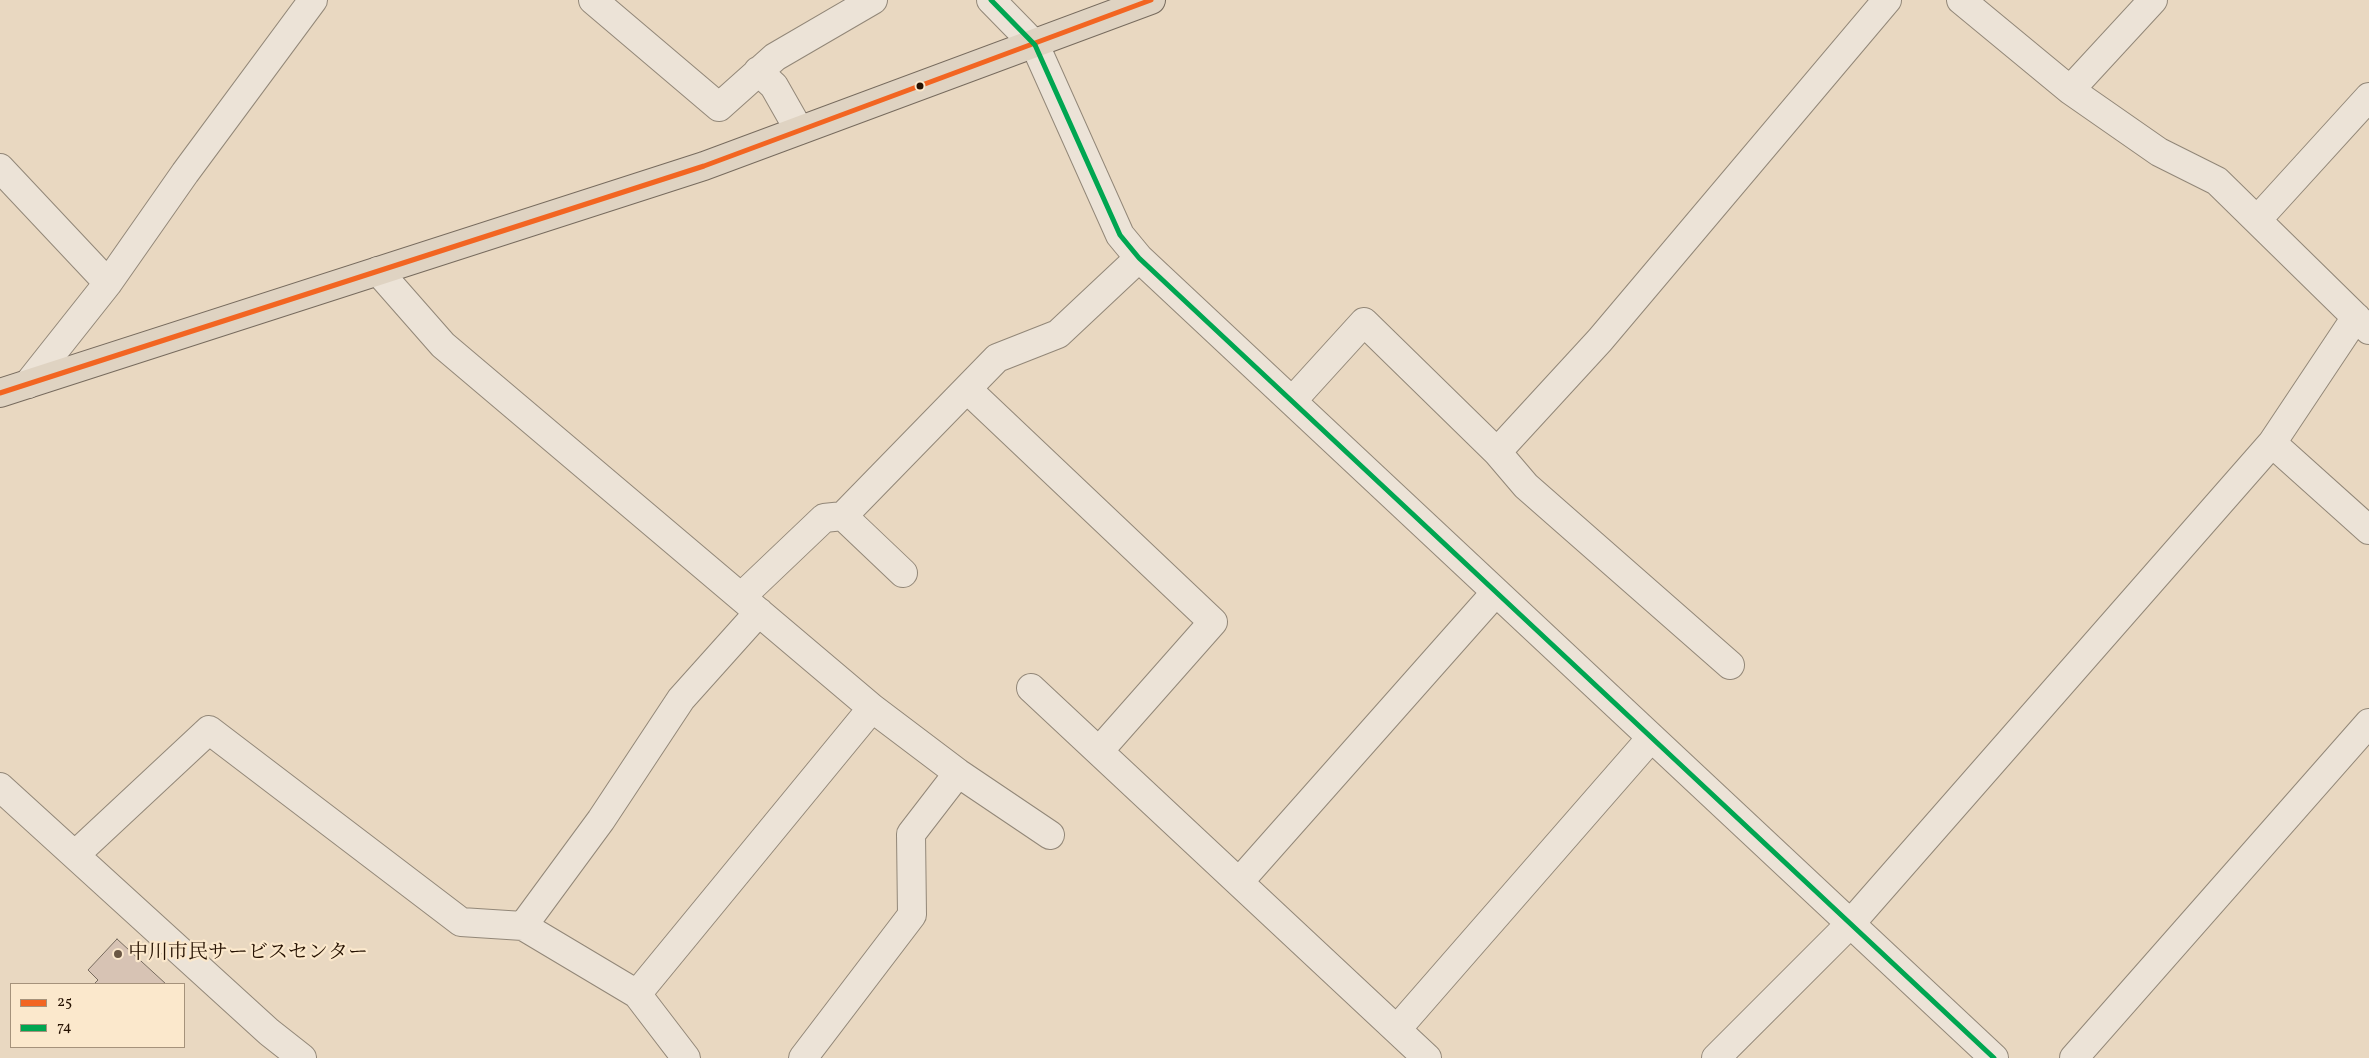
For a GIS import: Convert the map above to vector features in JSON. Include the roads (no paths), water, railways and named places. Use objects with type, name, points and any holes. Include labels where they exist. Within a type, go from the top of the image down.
[{"type":"main road","points":[[0,393],[704,166],[1151,0]]},
{"type":"street","points":[[28,384],[108,283],[185,173],[313,0]]},
{"type":"street","points":[[593,0],[719,107],[775,57],[873,0]]},
{"type":"street","points":[[991,0],[1034,45],[1120,235],[1139,258],[1293,400],[1994,1058]]},
{"type":"street","points":[[1497,452],[1600,340],[1887,0]]},
{"type":"street","points":[[1716,1058],[1851,923],[2272,443],[2363,324],[2217,181],[2158,152],[2070,90],[1961,0]]},
{"type":"street","points":[[2070,90],[2153,0]]},
{"type":"street","points":[[758,71],[774,86],[799,130]]},
{"type":"street","points":[[2257,220],[2369,97]]},
{"type":"street","points":[[0,168],[108,283]]},
{"type":"street","points":[[523,926],[601,820],[681,699],[750,605],[824,518],[843,516],[997,358],[1058,334],[1139,258]]},
{"type":"street","points":[[378,271],[443,345],[872,708],[958,773],[1050,835]]},
{"type":"street","points":[[1293,400],[1364,322],[1497,452],[1526,486],[1730,665]]},
{"type":"street","points":[[967,389],[1213,622],[1099,751]]},
{"type":"street","points":[[2272,443],[2369,530]]},
{"type":"street","points":[[843,516],[903,573]]},
{"type":"street","points":[[1239,882],[1496,592]]},
{"type":"street","points":[[1031,688],[1427,1058]]},
{"type":"street","points":[[637,994],[872,708]]},
{"type":"street","points":[[2074,1058],[2369,723]]},
{"type":"street","points":[[76,854],[209,730],[461,922],[523,926],[637,994],[686,1058]]},
{"type":"street","points":[[1397,1029],[1651,738]]},
{"type":"street","points":[[803,1058],[912,915],[911,834],[958,773]]},
{"type":"street","points":[[0,788],[76,854],[269,1032],[302,1058]]},
{"type":"place","name":"中川市民サービスセンター","points":[[118,954]]}]
